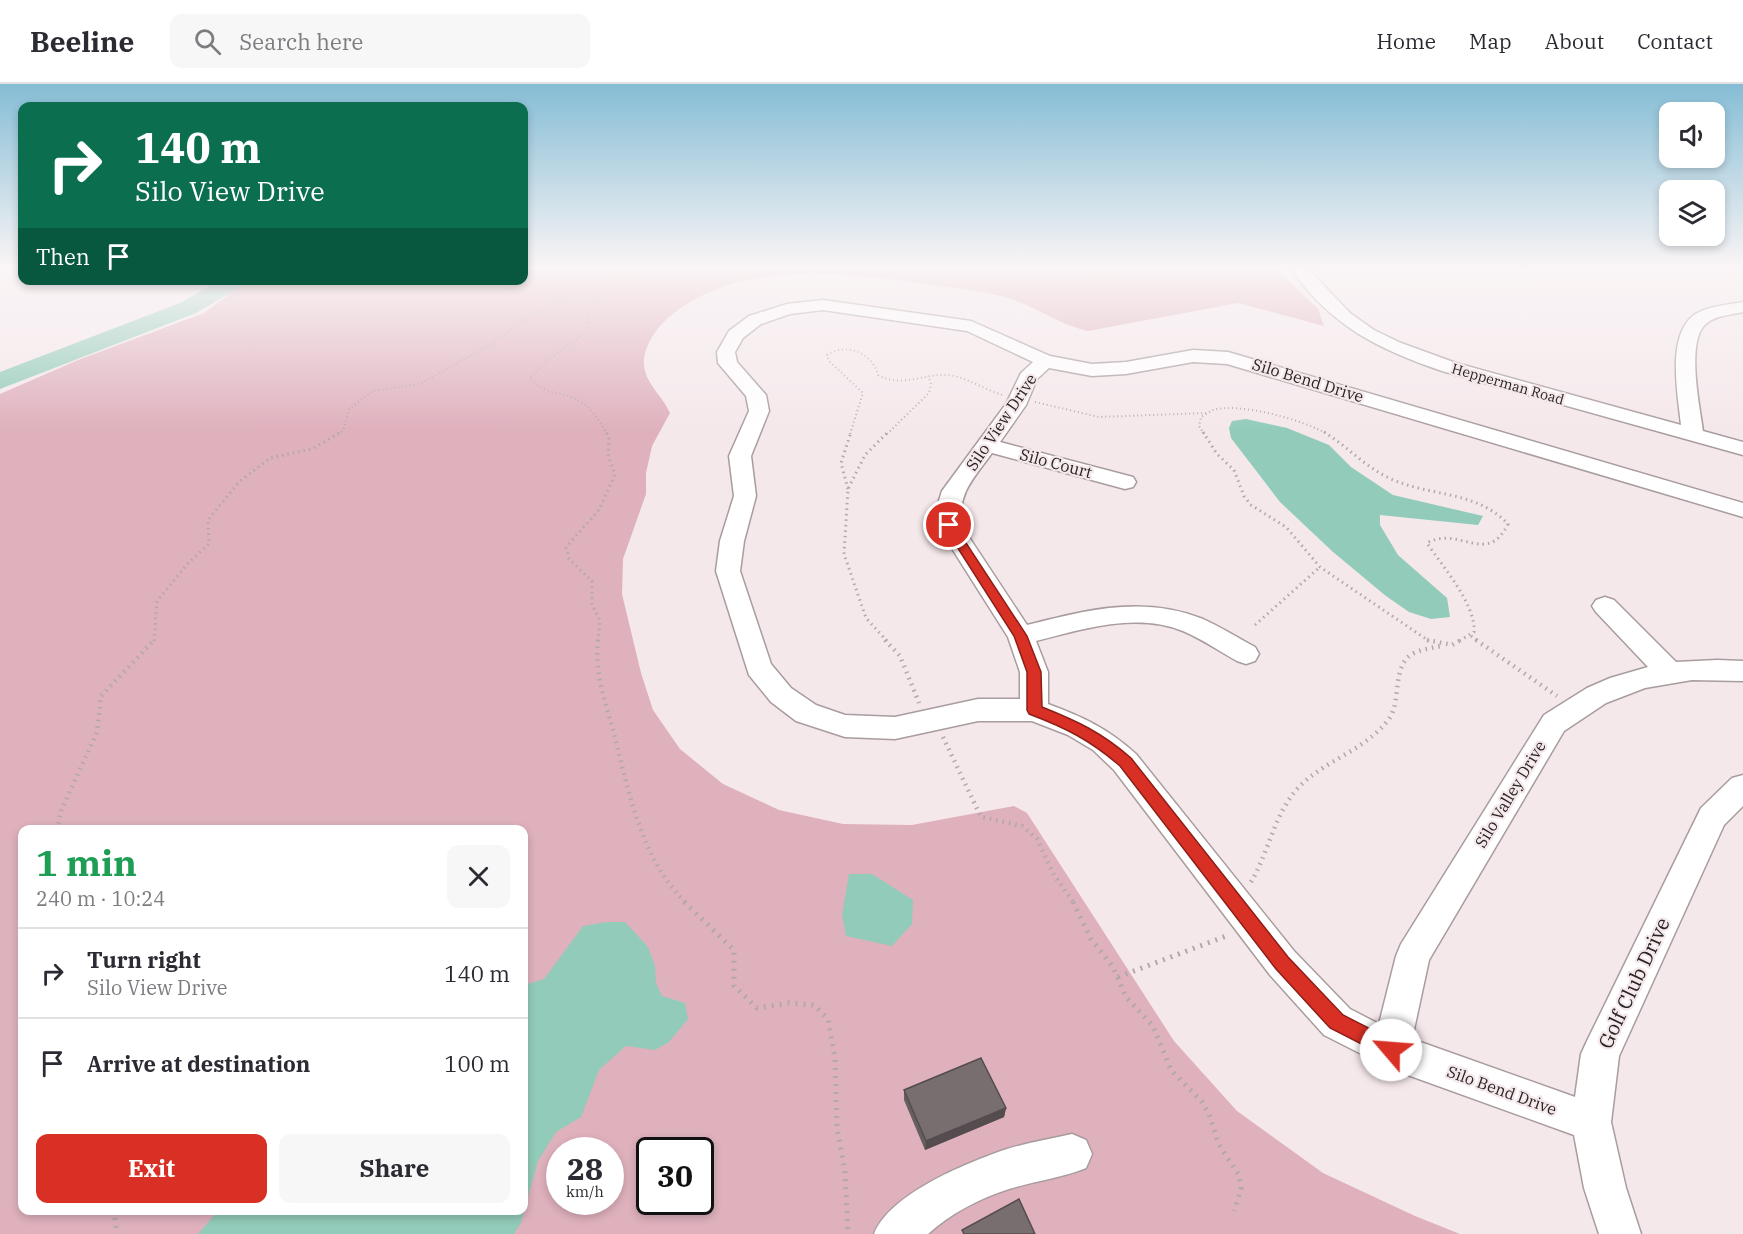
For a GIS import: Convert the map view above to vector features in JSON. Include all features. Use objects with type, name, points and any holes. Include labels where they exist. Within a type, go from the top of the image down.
[{"type":"street","name":"Silo Bend Drive","points":[[751,323],[735,335],[726,352],[728,363],[756,395],[759,411],[740,456],[745,496],[732,541],[728,571],[759,668],[781,695],[806,713],[845,726],[895,728],[978,710],[1034,710],[1078,727],[1103,742],[1125,762],[1282,963],[1337,1022],[1391,1050],[1591,1122]]},
{"type":"street","name":"Silo Bend Drive","points":[[948,323],[971,326],[1045,361],[1092,370],[1109,370],[1193,356],[1228,358],[1743,510]]},
{"type":"street","name":"Hepperman Road","points":[[1353,323],[1383,342],[1449,367],[1743,449]]},
{"type":"street","points":[[1694,436],[1686,363],[1688,334],[1695,323]]},
{"type":"street","name":"Silo View Drive","points":[[1034,710],[1034,672],[1021,636],[949,525],[948,510],[953,491],[1016,405],[1028,377],[1045,361]]},
{"type":"street","name":"Silo Court","points":[[987,445],[1125,482]]},
{"type":"street","points":[[1605,606],[1670,672]]},
{"type":"street","points":[[1021,636],[1099,616],[1142,614],[1184,621],[1246,654]]},
{"type":"street","name":"Silo Valley Drive","points":[[1391,1050],[1413,956],[1554,723],[1582,701],[1631,681],[1670,672],[1743,671]]},
{"type":"street","name":"Golf Club Drive","points":[[1620,1234],[1605,1188],[1591,1122],[1600,1054],[1712,817],[1743,787]]},
{"type":"street","points":[[895,1234],[932,1203],[1005,1170],[1072,1154]]},
{"type":"path","points":[[58,825],[61,811],[97,732],[101,696],[154,641],[157,601],[189,562],[209,544],[208,520],[239,482],[270,458],[312,449],[343,431],[349,410],[373,391],[420,384],[473,355],[519,323]]},
{"type":"path","points":[[587,323],[586,332],[546,361],[530,378],[536,387],[580,401],[598,417],[609,437],[608,456],[615,474],[597,513],[574,532],[566,547],[569,559],[592,581],[592,604],[600,621],[596,655],[599,677],[632,805],[651,852],[671,889],[734,950],[734,986],[744,997],[757,1008],[789,1003],[814,1005],[828,1019],[835,1058],[837,1128],[845,1171],[848,1234]]},
{"type":"path","points":[[923,713],[903,661],[870,624],[851,579],[844,554],[848,489],[842,464],[863,393],[855,383],[831,365],[827,355],[831,351],[842,350],[863,354],[874,362],[878,375],[891,381],[952,375],[988,392],[1009,397]]},
{"type":"path","points":[[848,489],[865,455],[929,393],[931,384],[928,376]]},
{"type":"path","points":[[1028,401],[1099,417],[1206,413],[1223,409],[1253,412],[1318,430],[1335,439],[1364,464],[1390,478],[1407,486],[1472,500],[1492,510],[1508,524],[1498,540],[1490,544],[1436,538],[1427,543],[1473,615],[1476,627],[1471,636],[1452,645],[1411,654],[1406,658],[1401,672],[1395,707],[1387,721],[1361,746],[1295,790],[1279,818],[1256,875],[1248,886]]},
{"type":"path","points":[[1206,413],[1199,421],[1202,432],[1217,454],[1234,470],[1248,501],[1286,527],[1320,567],[1423,639],[1444,645]]},
{"type":"path","points":[[1255,625],[1320,567]]},
{"type":"path","points":[[1471,636],[1557,696]]},
{"type":"path","points":[[939,729],[981,817],[1022,826],[1032,833],[1054,875],[1073,901],[1091,939],[1113,967],[1126,998],[1153,1026],[1171,1070],[1202,1102],[1209,1114],[1219,1144],[1239,1175],[1241,1189],[1234,1211]]},
{"type":"path","points":[[1118,977],[1240,931]]},
{"type":"path","points":[[115,1215],[117,1234]]},
{"type":"shaded area","points":[[178,323],[664,323],[654,333],[648,345],[644,365],[648,379],[670,413],[652,446],[646,473],[646,494],[623,559],[622,594],[641,673],[653,710],[680,749],[723,784],[779,810],[843,824],[912,825],[1014,806],[1027,813],[1174,1041],[1237,1111],[1323,1173],[1415,1216],[1460,1234],[0,1234],[0,394],[78,360]]},
{"type":"shaded area","points":[[1064,323],[1133,323],[1088,331]]},
{"type":"shaded area","points":[[1246,419],[1287,428],[1329,445],[1351,467],[1393,495],[1483,516],[1478,525],[1380,515],[1380,525],[1398,555],[1447,598],[1450,617],[1431,619],[1409,612],[1333,552],[1280,502],[1231,438],[1229,428],[1232,421]]},
{"type":"shaded area","points":[[849,874],[872,874],[913,900],[912,924],[892,946],[846,936],[842,915]]},
{"type":"shaded area","points":[[625,922],[648,947],[655,966],[656,983],[662,996],[685,1003],[688,1019],[669,1042],[655,1050],[626,1046],[599,1070],[581,1117],[556,1132],[553,1137],[546,1137],[546,1148],[538,1161],[528,1197],[528,984],[544,979],[583,926]]},
{"type":"shaded area","points":[[215,1215],[523,1215],[514,1234],[198,1234]]},
{"type":"building","points":[[981,1058],[1006,1108],[926,1141],[904,1090]]},
{"type":"building","points":[[1019,1199],[1035,1234],[964,1234],[962,1230]]},
{"type":"waterway","points":[[0,381],[150,323]]},
{"type":"route","points":[[949,525],[1021,636],[1034,672],[1034,710],[1078,727],[1103,742],[1125,762],[1282,963],[1337,1022],[1391,1050]]}]
